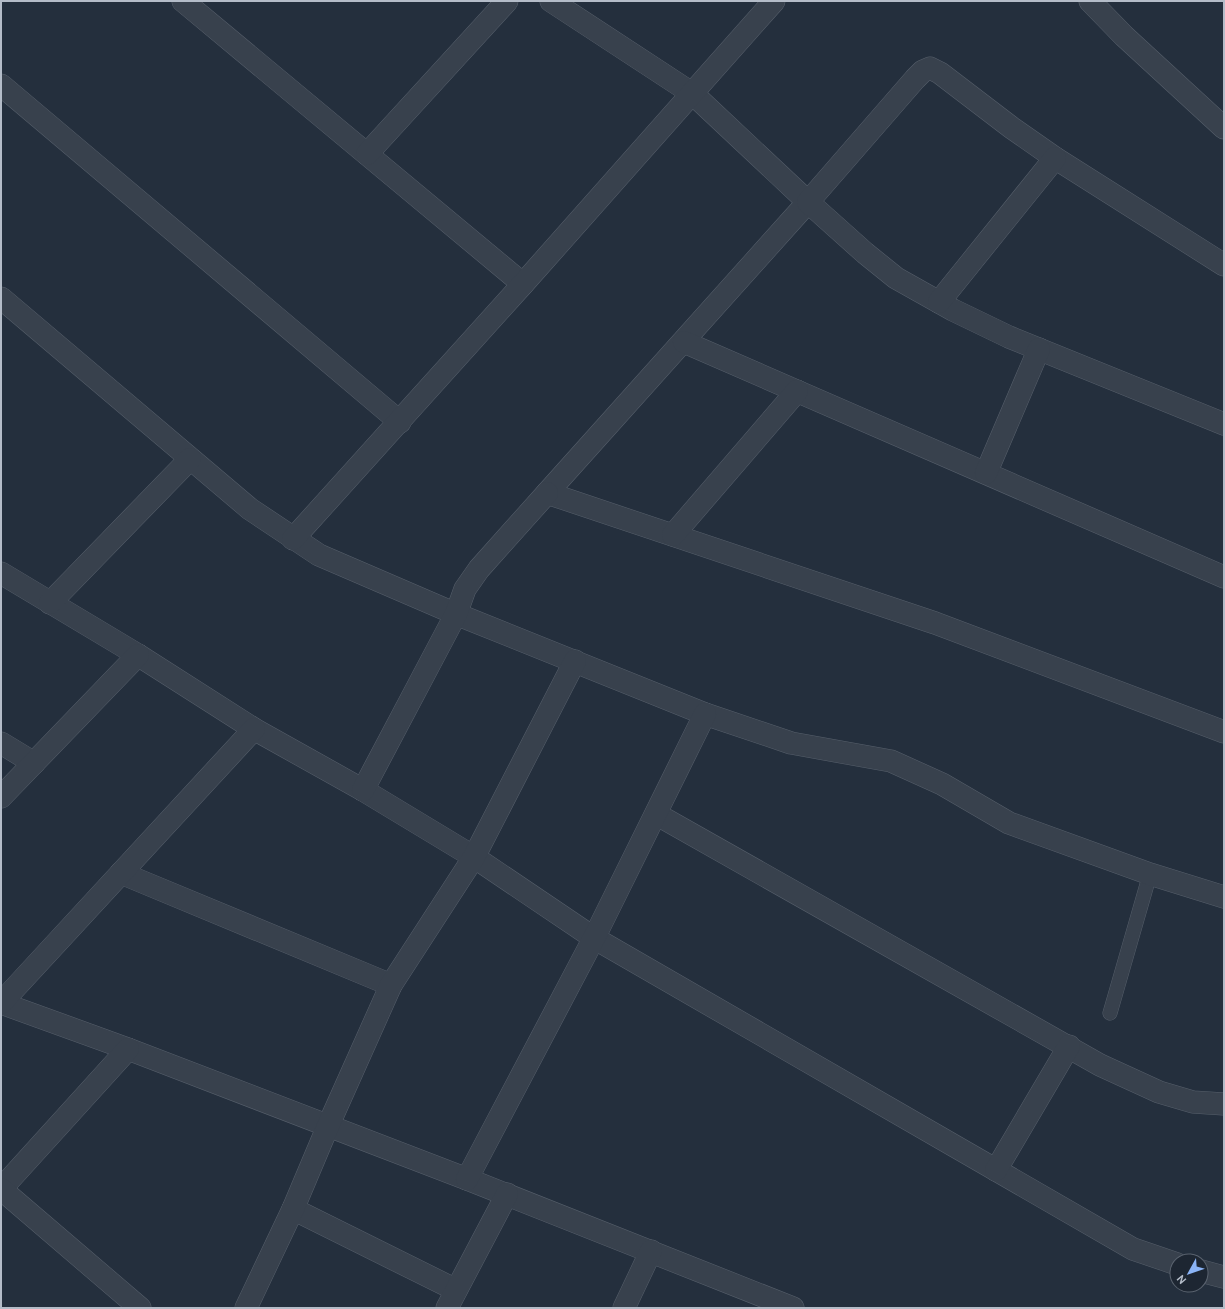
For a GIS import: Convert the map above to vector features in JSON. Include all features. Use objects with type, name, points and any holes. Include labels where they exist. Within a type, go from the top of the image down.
[{"type":"street","points":[[183,1],[523,284]]},
{"type":"street","points":[[367,154],[507,1]]},
{"type":"street","points":[[551,1],[693,94],[808,202],[865,253],[896,278],[988,327],[1224,424]]},
{"type":"street","points":[[294,539],[693,94],[774,1]]},
{"type":"street","points":[[1090,1],[1124,36],[1224,128]]},
{"type":"street","points":[[363,790],[456,614],[465,589],[479,568],[684,342],[923,71],[930,68],[940,73],[1055,158],[1224,265]]},
{"type":"street","points":[[1,85],[400,422]]},
{"type":"street","points":[[939,302],[1055,158]]},
{"type":"street","points":[[1,298],[190,459],[250,508],[319,555],[456,614],[705,714],[791,743],[891,761],[942,784],[1009,823],[1150,874],[1224,897]]},
{"type":"street","points":[[684,342],[1224,576]]},
{"type":"street","points":[[986,473],[1039,349]]},
{"type":"street","points":[[673,535],[797,391]]},
{"type":"street","points":[[50,603],[190,459]]},
{"type":"street","points":[[547,492],[935,623],[1224,732]]},
{"type":"street","points":[[1,573],[138,655],[254,729],[363,790],[474,857],[594,938],[1133,1249],[1169,1261]]},
{"type":"street","points":[[1,797],[138,655]]},
{"type":"street","points":[[246,1308],[294,1209],[328,1126],[392,985],[474,857],[575,661]]},
{"type":"street","points":[[467,1179],[594,938],[705,714]]},
{"type":"street","points":[[254,729],[1,1003],[128,1049],[507,1194],[793,1308]]},
{"type":"street","points":[[1,743],[34,763]]},
{"type":"street","points":[[656,814],[1069,1046],[1100,1065],[1159,1092],[1193,1102],[1224,1104]]},
{"type":"street","points":[[121,873],[392,985]]},
{"type":"street","points":[[996,1170],[1069,1046]]},
{"type":"street","points":[[128,1049],[1,1189],[140,1308]]},
{"type":"street","points":[[294,1209],[452,1299],[507,1194]]},
{"type":"street","points":[[624,1308],[651,1251]]},
{"type":"street","points":[[1209,1273],[1224,1277]]},
{"type":"lane","points":[[1110,1013],[1150,874]]}]
